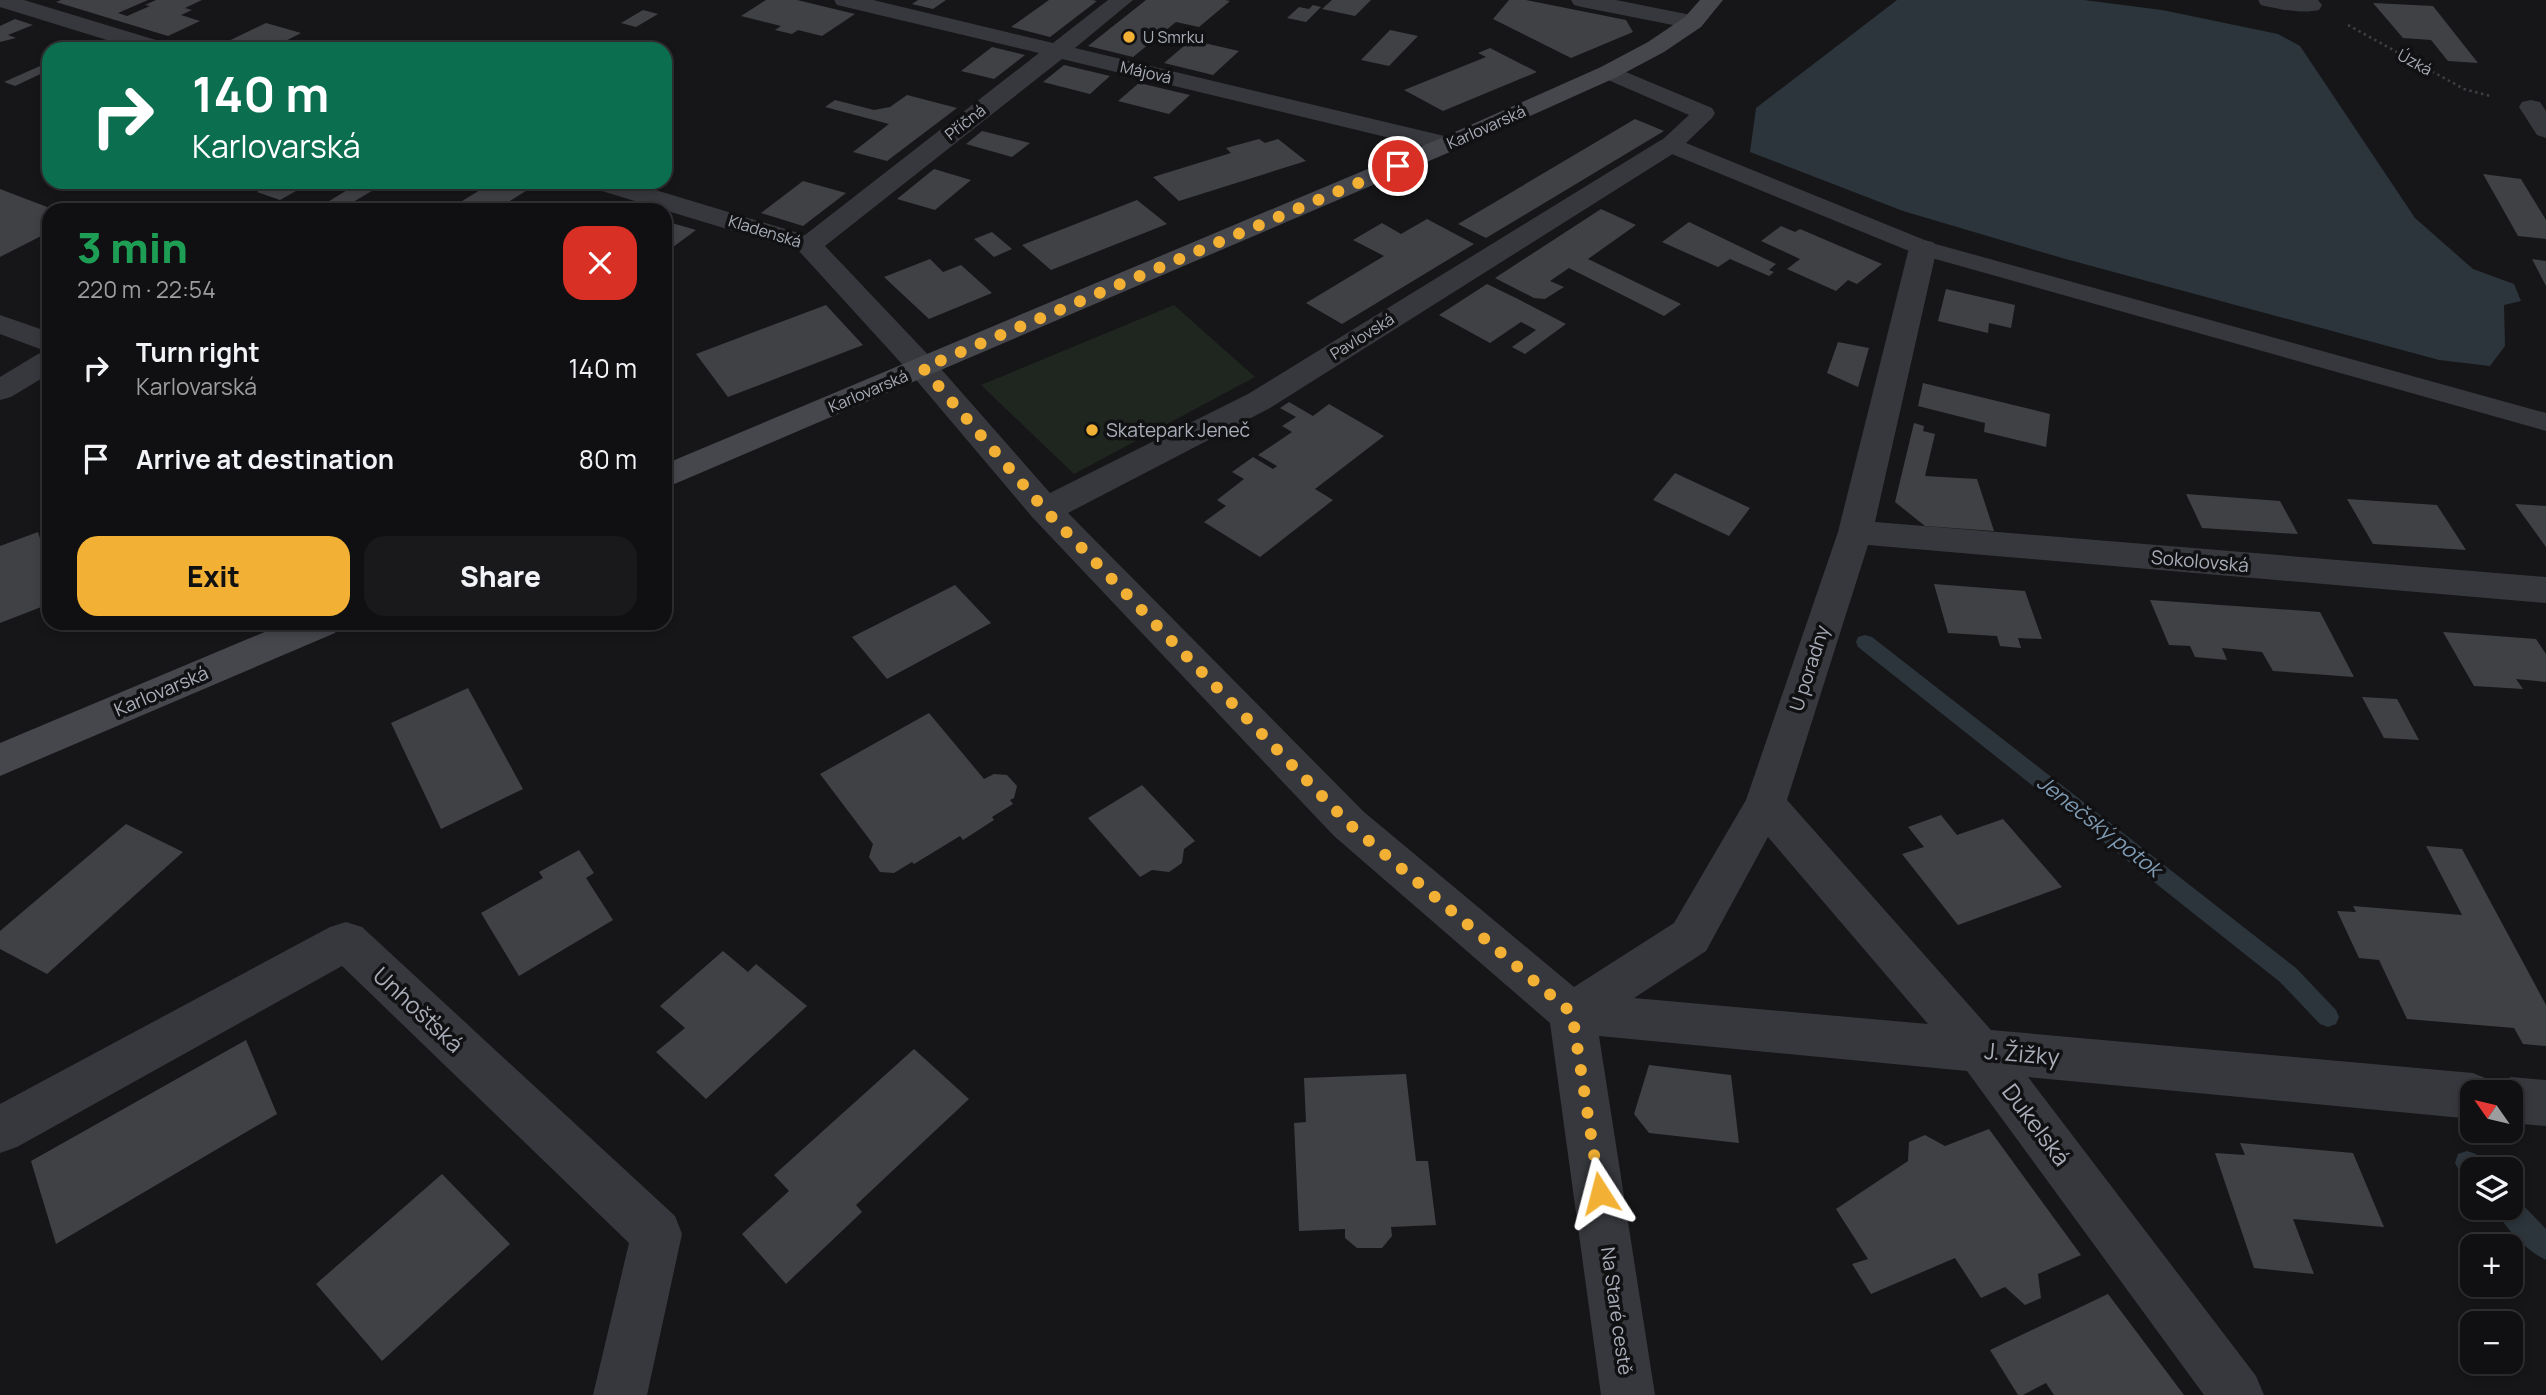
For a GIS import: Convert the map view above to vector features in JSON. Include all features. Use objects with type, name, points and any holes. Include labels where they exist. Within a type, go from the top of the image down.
[{"type":"main road","name":"Karlovarská","points":[[672,474],[1448,144],[1609,72],[1656,47],[1693,22],[1712,0]]},
{"type":"main road","name":"Karlovarská","points":[[0,760],[306,630]]},
{"type":"street","name":"Májová","points":[[845,0],[1448,144]]},
{"type":"street","name":"Příčná","points":[[809,245],[1122,0]]},
{"type":"street","points":[[1582,0],[1693,22]]},
{"type":"street","points":[[2269,0],[2309,2]]},
{"type":"street","points":[[12,5],[137,42]]},
{"type":"street","points":[[2539,107],[2546,130]]},
{"type":"street","name":"Pavlovská","points":[[1045,510],[1259,401],[1670,145]]},
{"type":"street","name":"Kladenská","points":[[624,189],[670,203]]},
{"type":"street","name":"Kladenská","points":[[672,204],[809,245],[923,368]]},
{"type":"street","name":"U poradny","points":[[1572,1013],[1690,937],[1765,804],[1855,532],[1923,248]]},
{"type":"street","points":[[0,324],[42,340]]},
{"type":"street","points":[[0,390],[42,365]]},
{"type":"street","points":[[923,368],[1045,510],[1349,824],[1572,1013]]},
{"type":"street","name":"Sokolovská","points":[[1855,532],[2546,590]]},
{"type":"street","name":"Dukelská","points":[[1765,804],[1979,1050],[2237,1395]]},
{"type":"street","name":"Unhošťská","points":[[0,1129],[346,941],[657,1234],[620,1395]]},
{"type":"street","name":"J. Žižky","points":[[1572,1013],[2460,1095]]},
{"type":"street","name":"Na Staré cestě","points":[[1572,1013],[1628,1395]]},
{"type":"street","points":[[2524,1101],[2546,1103]]},
{"type":"lane","points":[[1609,72],[1704,113],[1670,145],[1923,248],[2546,422]]},
{"type":"path","name":"Úzká","points":[[2309,2],[2464,89],[2539,107]]},
{"type":"shaded area","points":[[1897,0],[2084,0],[2162,10],[2278,34],[2300,46],[2415,218],[2473,269],[2514,284],[2521,301],[2504,305],[2505,346],[2490,366],[2439,360],[2062,258],[1903,211],[1750,152],[1756,108]]},
{"type":"shaded area","name":"Skatepark Jeneč","points":[[1174,305],[1255,377],[1074,474],[981,385]]},
{"type":"building","points":[[148,0],[118,13],[127,16],[150,6],[145,5],[156,0],[202,0],[185,8],[192,10],[181,15],[200,21],[168,36],[56,2]]},
{"type":"building","points":[[766,0],[797,0],[855,14],[822,36],[798,30],[792,34],[775,30],[781,26],[741,16]]},
{"type":"building","points":[[918,0],[946,0],[933,9],[912,4]]},
{"type":"building","points":[[1049,0],[1097,1],[1050,37],[1011,27]]},
{"type":"building","name":"U Smrku","points":[[1146,0],[1230,1],[1199,27],[1176,22],[1133,57],[1088,46]]},
{"type":"building","points":[[1332,0],[1371,0],[1355,16],[1322,9]]},
{"type":"building","points":[[1509,0],[1526,0],[1626,20],[1633,32],[1571,58],[1493,19]]},
{"type":"building","points":[[2373,3],[2433,6],[2478,63],[2448,61],[2431,40],[2403,38]]},
{"type":"building","points":[[1313,5],[1321,7],[1306,22],[1287,18],[1299,7],[1309,9]]},
{"type":"building","points":[[643,10],[658,14],[636,27],[621,23]]},
{"type":"building","points":[[15,19],[33,25],[8,35],[16,38],[0,42],[0,26]]},
{"type":"building","points":[[266,23],[301,33],[284,42],[227,42]]},
{"type":"building","points":[[1390,30],[1418,36],[1389,66],[1361,60]]},
{"type":"building","points":[[1191,40],[1239,51],[1213,75],[1164,63]]},
{"type":"building","points":[[992,47],[1025,55],[994,79],[961,71]]},
{"type":"building","points":[[1490,48],[1537,72],[1443,111],[1404,90],[1486,57],[1478,53]]},
{"type":"building","points":[[42,65],[42,73],[15,86],[4,82]]},
{"type":"building","points":[[1064,65],[1110,76],[1090,94],[1043,82]]},
{"type":"building","points":[[1139,83],[1190,95],[1169,114],[1118,101]]},
{"type":"building","points":[[907,95],[957,108],[887,161],[853,152],[889,124],[825,107],[835,100],[874,110],[890,107]]},
{"type":"building","points":[[1635,119],[1664,131],[1486,238],[1458,224]]},
{"type":"building","points":[[982,131],[1030,143],[1012,157],[966,144]]},
{"type":"building","points":[[1259,139],[1265,143],[1278,139],[1306,161],[1179,201],[1153,177],[1231,153],[1226,148]]},
{"type":"building","points":[[934,169],[971,180],[935,210],[897,199]]},
{"type":"building","points":[[2483,174],[2521,179],[2546,220],[2546,239],[2518,236]]},
{"type":"building","points":[[803,181],[846,193],[803,226],[761,213]]},
{"type":"building","points":[[0,189],[42,205],[42,236],[0,257]]},
{"type":"building","points":[[262,189],[300,189],[280,200],[257,192]]},
{"type":"building","points":[[349,189],[375,189],[351,203],[326,203]]},
{"type":"building","points":[[482,189],[529,189],[507,203],[459,203]]},
{"type":"building","points":[[1137,200],[1167,224],[1051,270],[1022,245]]},
{"type":"building","points":[[1601,209],[1636,225],[1588,259],[1681,304],[1664,316],[1569,268],[1550,281],[1564,287],[1545,299],[1534,298],[1495,278]]},
{"type":"building","points":[[1427,219],[1474,244],[1342,324],[1306,303],[1384,256],[1353,240],[1382,223],[1401,234]]},
{"type":"building","points":[[1689,222],[1776,264],[1769,270],[1774,272],[1769,276],[1730,259],[1718,267],[1662,242]]},
{"type":"building","points":[[672,223],[696,230],[672,248]]},
{"type":"building","points":[[1781,226],[1795,232],[1800,229],[1882,264],[1857,284],[1848,280],[1836,291],[1787,269],[1800,259],[1761,241]]},
{"type":"building","points":[[992,232],[1012,249],[994,257],[974,239]]},
{"type":"building","points":[[930,259],[943,272],[961,265],[992,293],[929,319],[884,277]]},
{"type":"building","points":[[2532,259],[2546,261],[2546,286]]},
{"type":"building","points":[[1487,284],[1566,324],[1525,354],[1512,347],[1536,330],[1521,322],[1490,343],[1439,315]]},
{"type":"building","points":[[1946,289],[2015,305],[2011,328],[1989,323],[1988,333],[1938,321]]},
{"type":"building","points":[[826,305],[863,345],[728,397],[696,354]]},
{"type":"building","points":[[1838,342],[1869,348],[1858,387],[1827,373]]},
{"type":"building","points":[[1923,383],[2050,414],[2046,447],[1984,432],[1985,423],[1918,406]]},
{"type":"building","points":[[1289,402],[1313,416],[1329,404],[1384,436],[1315,489],[1333,500],[1260,557],[1204,522],[1226,506],[1217,500],[1244,479],[1232,472],[1253,457],[1273,469],[1277,466],[1258,455],[1292,432],[1282,426],[1296,417],[1280,408]]},
{"type":"building","points":[[1914,423],[1924,426],[1923,431],[1935,434],[1925,476],[1977,479],[1994,531],[1925,526],[1895,502]]},
{"type":"building","points":[[1675,473],[1750,508],[1729,536],[1653,500]]},
{"type":"building","points":[[2186,494],[2280,501],[2298,534],[2202,528]]},
{"type":"building","points":[[2347,499],[2437,505],[2466,550],[2373,544]]},
{"type":"building","points":[[2515,504],[2546,506],[2546,547]]},
{"type":"building","points":[[38,532],[42,545],[42,607],[0,623],[0,546]]},
{"type":"building","points":[[1934,584],[2025,591],[2042,639],[2018,638],[2021,648],[2000,646],[1997,636],[1948,633]]},
{"type":"building","points":[[955,585],[991,623],[887,679],[852,637]]},
{"type":"building","points":[[2150,600],[2320,612],[2354,677],[2273,671],[2262,652],[2222,648],[2227,660],[2195,657],[2190,646],[2169,645]]},
{"type":"building","points":[[2443,632],[2536,639],[2546,654],[2546,682],[2516,679],[2523,689],[2474,686]]},
{"type":"building","points":[[468,688],[523,789],[441,829],[391,723]]},
{"type":"building","points":[[2362,697],[2397,699],[2419,740],[2384,738]]},
{"type":"building","points":[[929,713],[984,779],[994,774],[1007,775],[1017,786],[1014,798],[1010,800],[1013,804],[963,840],[960,836],[894,873],[880,872],[869,857],[873,844],[820,774]]},
{"type":"building","points":[[1142,785],[1195,841],[1184,849],[1182,863],[1169,872],[1152,870],[1140,877],[1088,818]]},
{"type":"building","points":[[1941,815],[1957,835],[2003,819],[2062,887],[1958,925],[1902,854],[1924,847],[1908,827]]},
{"type":"building","points":[[126,824],[183,852],[47,974],[0,949],[0,931]]},
{"type":"building","points":[[2426,846],[2462,849],[2546,1005],[2546,1046],[2523,1044],[2514,1028],[2407,1019],[2379,960],[2359,958],[2337,911],[2356,912],[2353,906],[2462,915]]},
{"type":"building","points":[[579,850],[594,873],[586,878],[613,920],[519,976],[481,913],[543,878],[539,872]]},
{"type":"building","points":[[723,951],[748,972],[756,964],[807,1006],[706,1099],[656,1052],[685,1028],[660,1006]]},
{"type":"building","points":[[246,1040],[277,1114],[56,1244],[31,1161]]},
{"type":"building","points":[[914,1049],[969,1099],[856,1205],[862,1212],[786,1284],[742,1234],[789,1191],[774,1175]]},
{"type":"building","points":[[1649,1065],[1731,1075],[1739,1143],[1649,1133],[1634,1114]]},
{"type":"building","points":[[1406,1074],[1416,1161],[1428,1161],[1436,1225],[1391,1227],[1392,1236],[1382,1248],[1357,1248],[1345,1238],[1345,1229],[1299,1231],[1294,1123],[1306,1122],[1304,1078]]},
{"type":"building","points":[[1989,1129],[2081,1255],[2038,1274],[2041,1298],[2025,1305],[2005,1287],[1981,1298],[1955,1258],[1871,1294],[1852,1264],[1868,1259],[1836,1209],[1908,1161],[1909,1142],[1925,1135],[1945,1146]]},
{"type":"building","points":[[2240,1143],[2353,1153],[2384,1227],[2293,1219],[2314,1274],[2254,1268],[2215,1153],[2245,1155]]},
{"type":"building","points":[[442,1174],[510,1244],[382,1361],[316,1284]]},
{"type":"building","points":[[2108,1294],[2184,1395],[2054,1395],[2046,1383],[2018,1395],[1990,1350]]},
{"type":"waterway","name":"Jenečský potok","points":[[1865,642],[2288,975],[2328,1017]]},
{"type":"waterway","name":"Jenečský potok","points":[[2520,1220],[2546,1247]]},
{"type":"place","name":"U Smrku","points":[[1129,37]]},
{"type":"place","name":"Skatepark Jeneč","points":[[1092,430]]},
{"type":"route","points":[[1398,166],[923,368],[1045,510],[1349,824],[1572,1013],[1600,1193]]}]
